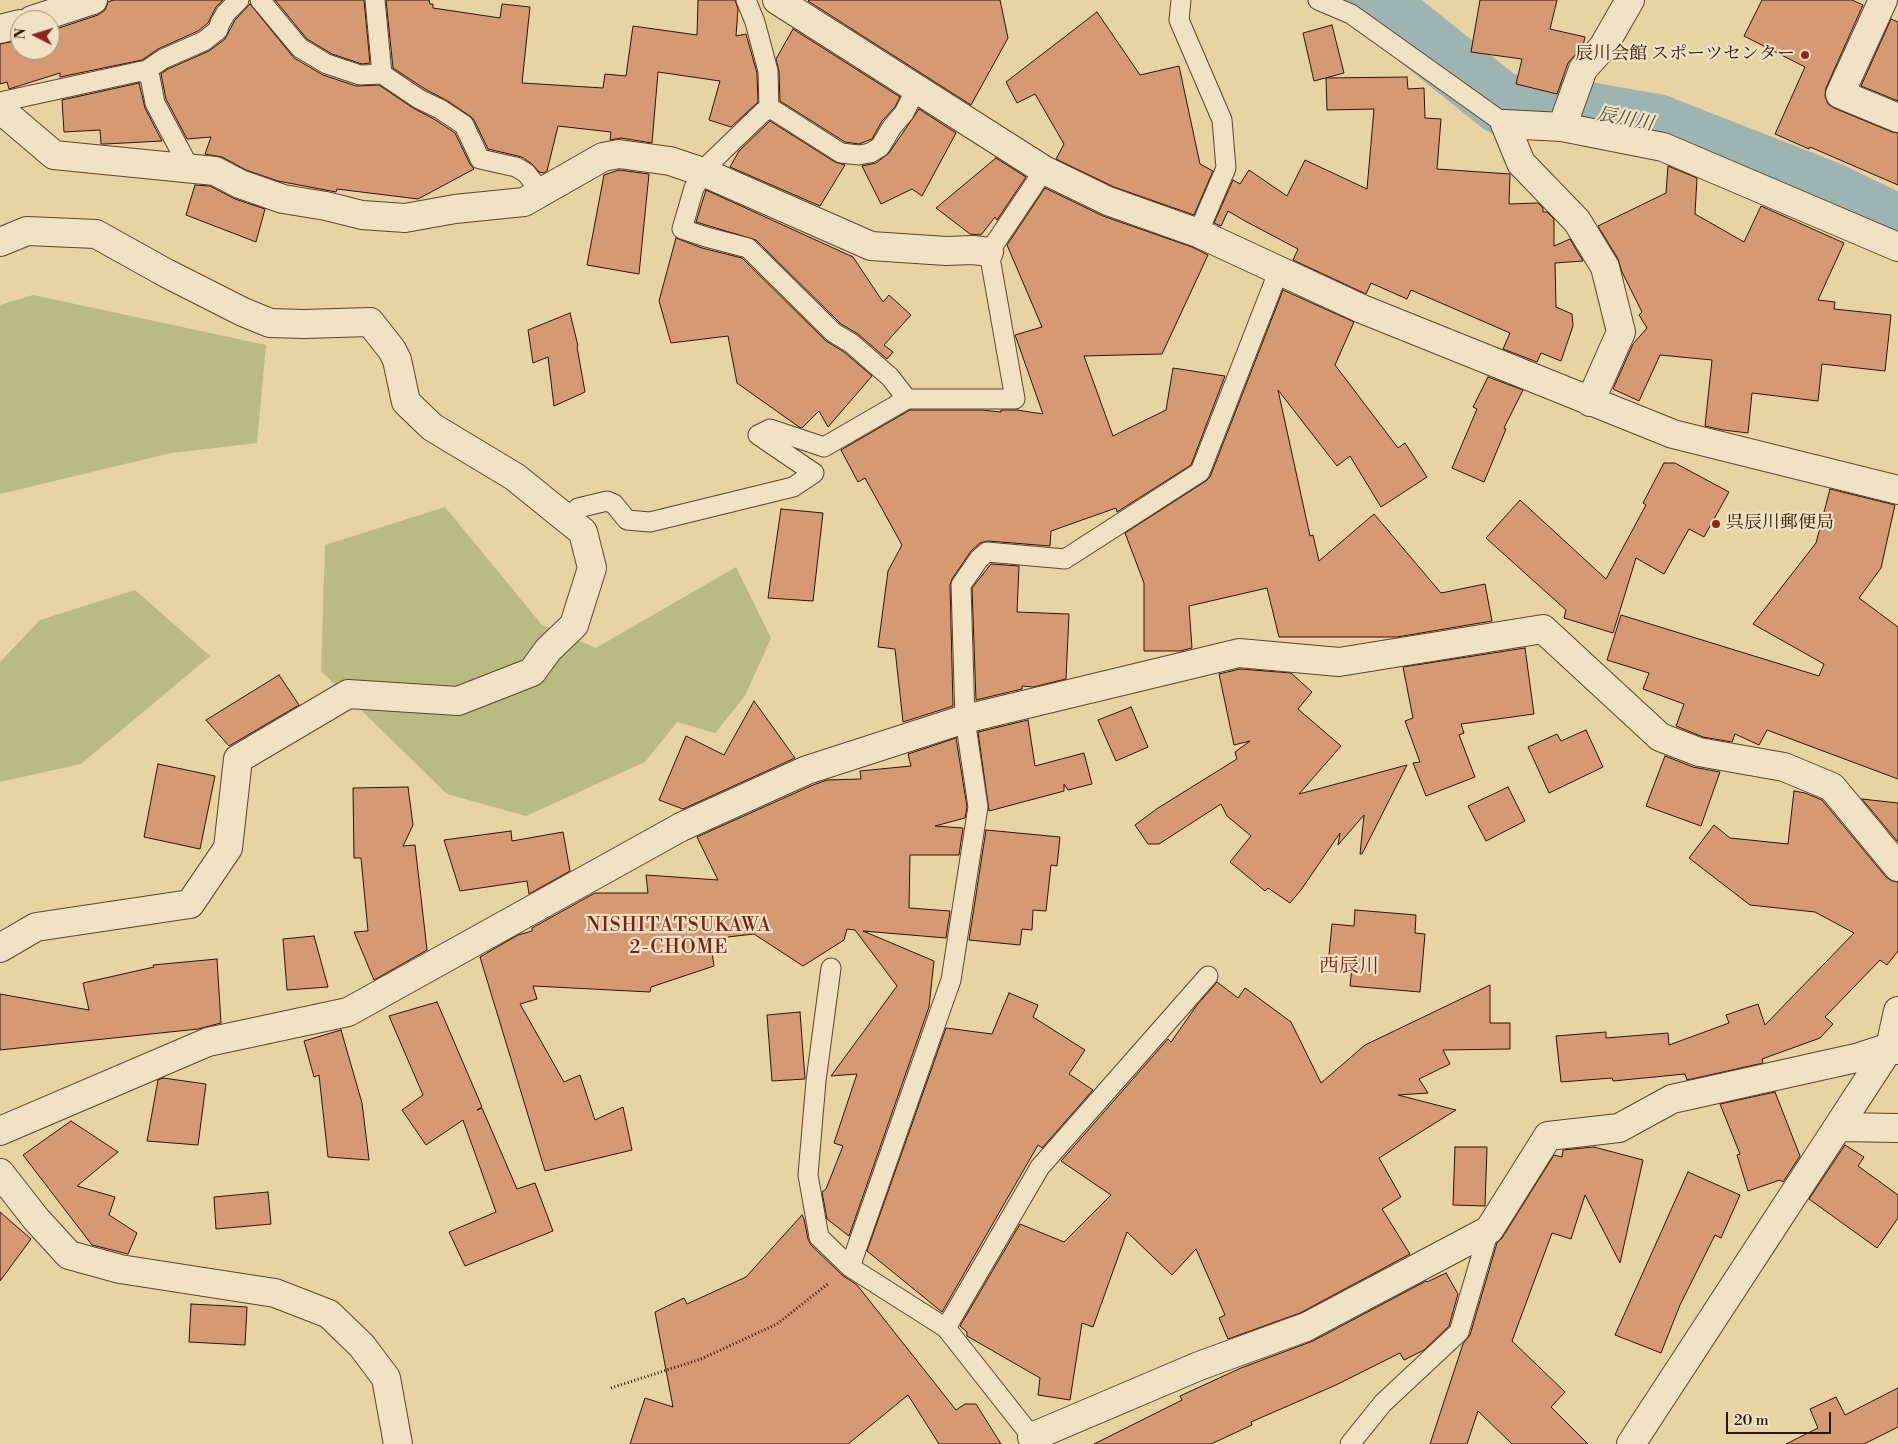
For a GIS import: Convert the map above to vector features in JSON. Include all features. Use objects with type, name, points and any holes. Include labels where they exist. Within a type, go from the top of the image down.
[{"type":"street","points":[[60,11],[93,0]]},
{"type":"street","points":[[777,0],[1044,170],[1108,201],[1198,233],[1362,309],[1672,434],[1898,490]]},
{"type":"street","points":[[1562,127],[1583,69],[1603,47],[1630,0]]},
{"type":"street","points":[[1882,0],[1840,94],[1898,118]]},
{"type":"street","points":[[0,109],[54,155],[215,171],[240,184],[283,199],[326,206],[362,215],[405,218],[455,208],[524,202],[603,157],[619,154],[670,161],[703,172],[871,246],[988,252]]},
{"type":"street","points":[[1590,402],[1622,332],[1604,266],[1577,221],[1521,162],[1505,124],[1562,127],[1663,147],[1898,246]]},
{"type":"street","points":[[0,242],[27,231],[96,234],[166,273],[243,312],[270,323],[370,322],[392,350],[397,360],[406,402],[432,426],[515,477],[583,532],[592,568],[574,625],[548,650],[532,672],[458,700],[348,694],[238,759],[228,848],[190,904],[36,927],[0,948]]},
{"type":"street","points":[[0,1131],[208,1042],[348,1012],[681,827],[807,770],[965,719],[1239,653],[1339,662],[1543,629],[1660,736],[1699,752],[1784,767],[1832,787],[1898,867]]},
{"type":"street","points":[[1631,1444],[1838,1127],[1894,1049],[1898,1011]]},
{"type":"street","points":[[1032,1437],[1199,1366],[1306,1327],[1489,1230],[1548,1136],[1619,1128],[1672,1099],[1894,1049]]},
{"type":"street","points":[[1838,1127],[1898,1128]]},
{"type":"street","points":[[0,1173],[36,1219],[69,1255],[120,1269],[275,1293],[329,1314],[362,1346],[386,1378],[398,1444]]},
{"type":"lane","points":[[0,102],[93,81],[144,72],[163,59],[204,40],[218,30],[226,13],[239,0]]},
{"type":"lane","points":[[260,0],[300,48],[327,64],[360,75],[382,74],[419,100],[440,109],[464,125],[480,159],[516,166],[526,173],[542,193]]},
{"type":"lane","points":[[375,0],[382,74]]},
{"type":"lane","points":[[746,0],[755,22],[768,71],[769,109]]},
{"type":"lane","points":[[1181,0],[1180,20],[1222,120],[1226,168],[1198,233]]},
{"type":"lane","points":[[1318,0],[1351,14],[1505,124]]},
{"type":"lane","points":[[144,72],[150,77],[155,103],[190,169]]},
{"type":"lane","points":[[769,109],[810,132],[841,153],[859,155],[870,153],[880,147],[904,113],[916,89]]},
{"type":"lane","points":[[769,109],[750,123],[703,172],[694,188],[682,229],[748,248],[834,333],[851,343],[890,377],[907,399]]},
{"type":"lane","points":[[566,518],[578,508],[607,501],[614,504],[627,520],[650,522],[793,487],[814,474],[758,435],[770,429],[824,447],[907,399],[1015,399],[988,252],[1044,170]]},
{"type":"lane","points":[[850,1267],[951,980],[978,808],[965,719],[961,585],[987,552],[1065,559],[1200,472],[1279,270]]},
{"type":"lane","points":[[831,968],[816,1081],[808,1176],[819,1237],[850,1267],[946,1328],[1032,1437]]},
{"type":"lane","points":[[946,1328],[1040,1167],[1208,976]]},
{"type":"lane","points":[[1350,1444],[1383,1403],[1460,1332],[1489,1230]]},
{"type":"path","points":[[611,1388],[701,1359],[777,1324],[850,1267]]},
{"type":"green space","points":[[33,295],[266,345],[257,443],[171,453],[0,494],[0,305]]},
{"type":"green space","points":[[445,507],[542,625],[596,648],[736,567],[771,638],[745,696],[715,733],[677,722],[645,762],[526,816],[447,794],[321,671],[325,545]]},
{"type":"green space","points":[[135,590],[210,656],[81,764],[0,782],[0,662],[40,620]]},
{"type":"building","points":[[113,0],[223,0],[216,7],[208,23],[198,31],[158,49],[142,60],[60,77],[60,73],[9,89],[7,82],[0,84],[0,44],[10,42],[10,60],[60,60],[60,28],[98,15],[105,10],[108,2]]},
{"type":"building","points":[[275,0],[364,0],[370,63],[362,64],[332,54],[307,39]]},
{"type":"building","points":[[386,0],[429,0],[430,4],[433,4],[433,8],[500,18],[502,4],[530,7],[522,83],[603,88],[605,74],[626,76],[633,26],[697,35],[698,0],[735,0],[738,9],[736,36],[746,34],[757,73],[758,102],[731,127],[709,120],[720,81],[658,72],[652,143],[621,138],[610,140],[611,132],[558,126],[547,171],[544,173],[539,172],[522,157],[488,149],[474,120],[470,116],[393,68]]},
{"type":"building","points":[[809,0],[1000,0],[1008,38],[971,105]]},
{"type":"building","points":[[1480,0],[1557,0],[1550,29],[1585,37],[1583,46],[1568,63],[1557,94],[1516,84],[1522,59],[1471,52]]},
{"type":"building","points":[[1762,0],[1852,0],[1863,5],[1826,88],[1825,96],[1828,104],[1834,108],[1898,133],[1898,185],[1775,134],[1805,67],[1744,36]]},
{"type":"building","points":[[250,4],[294,58],[323,75],[356,86],[379,85],[455,133],[474,169],[418,199],[337,189],[336,192],[278,181],[246,170],[222,157],[205,154],[211,137],[187,139],[166,99],[161,74],[209,51],[225,39],[235,20]]},
{"type":"building","points":[[1097,12],[1140,75],[1179,66],[1200,164],[1213,171],[1194,215],[1114,187],[1056,159],[1064,144],[1035,94],[1017,103],[1006,82]]},
{"type":"building","points":[[1891,19],[1898,22],[1898,101],[1861,86]]},
{"type":"building","points":[[1332,25],[1344,73],[1314,81],[1303,33]]},
{"type":"building","points":[[793,29],[900,97],[895,107],[882,121],[872,139],[859,144],[845,142],[780,101],[779,71],[776,59]]},
{"type":"building","points":[[1407,77],[1408,89],[1424,88],[1425,118],[1441,119],[1437,169],[1510,174],[1509,204],[1538,203],[1543,208],[1543,212],[1547,212],[1554,219],[1554,246],[1570,239],[1583,261],[1555,263],[1556,307],[1572,314],[1573,326],[1561,361],[1541,353],[1537,362],[1503,349],[1510,333],[1411,290],[1407,299],[1371,283],[1366,294],[1293,260],[1298,249],[1228,211],[1221,226],[1214,223],[1233,180],[1240,184],[1249,170],[1287,196],[1305,160],[1367,189],[1374,109],[1327,110],[1326,78]]},
{"type":"building","points":[[139,83],[145,108],[162,141],[101,144],[100,130],[64,132],[62,100]]},
{"type":"building","points":[[919,109],[956,133],[922,196],[912,189],[881,204],[862,166],[876,163],[889,153]]},
{"type":"building","points":[[770,121],[835,162],[845,165],[820,206],[730,167],[739,151]]},
{"type":"building","points":[[996,158],[1026,177],[997,220],[995,217],[981,235],[970,234],[936,208]]},
{"type":"building","points":[[1668,166],[1697,178],[1695,214],[1744,242],[1761,206],[1844,243],[1818,300],[1835,302],[1834,309],[1891,315],[1885,371],[1822,364],[1818,401],[1752,393],[1748,433],[1705,426],[1712,360],[1660,355],[1639,401],[1613,389],[1633,344],[1647,328],[1639,315],[1642,312],[1622,272],[1618,259],[1598,226],[1666,193]]},
{"type":"building","points":[[619,170],[649,174],[639,274],[587,265],[604,175]]},
{"type":"building","points":[[195,185],[210,186],[235,199],[265,209],[256,242],[186,215]]},
{"type":"building","points":[[1045,188],[1103,216],[1192,247],[1208,255],[1162,354],[1084,356],[1113,436],[1166,410],[1173,368],[1225,376],[1191,465],[1117,512],[1116,508],[1051,531],[1050,546],[988,541],[980,543],[971,551],[950,585],[953,706],[903,722],[895,649],[878,647],[888,571],[902,545],[865,478],[858,482],[841,450],[910,410],[982,410],[1001,412],[1001,410],[1017,410],[1043,414],[1015,335],[1042,327],[1007,245]]},
{"type":"building","points":[[706,190],[853,257],[883,302],[889,295],[911,315],[884,345],[893,352],[887,359],[858,334],[841,324],[756,240],[696,222]]},
{"type":"building","points":[[676,238],[702,248],[742,258],[826,341],[844,352],[872,376],[828,427],[819,411],[802,428],[799,427],[737,383],[728,336],[671,343],[659,301]]},
{"type":"building","points":[[1283,290],[1354,322],[1335,365],[1398,448],[1405,443],[1427,477],[1381,507],[1350,456],[1337,466],[1278,390],[1310,536],[1313,535],[1319,561],[1374,514],[1441,593],[1485,584],[1492,621],[1397,637],[1279,637],[1267,588],[1189,606],[1192,648],[1180,651],[1144,651],[1144,583],[1125,533],[1210,477]]},
{"type":"building","points":[[570,313],[578,346],[585,392],[554,406],[548,357],[533,363],[528,330]]},
{"type":"building","points":[[1488,377],[1523,390],[1504,428],[1506,429],[1484,482],[1452,468],[1477,409],[1473,407]]},
{"type":"building","points":[[1664,463],[1675,463],[1729,492],[1704,537],[1689,529],[1664,574],[1636,558],[1613,633],[1564,618],[1566,610],[1486,538],[1520,500],[1606,579],[1646,505],[1643,503]]},
{"type":"building","points":[[1830,489],[1895,505],[1881,568],[1859,598],[1898,627],[1898,779],[1767,730],[1759,745],[1735,734],[1732,742],[1703,737],[1676,726],[1684,704],[1643,689],[1649,673],[1607,660],[1621,615],[1819,676],[1824,664],[1753,624],[1816,543]]},
{"type":"building","points":[[781,509],[823,513],[813,601],[768,598]]},
{"type":"building","points":[[991,564],[1019,566],[1017,612],[1069,614],[1066,679],[1033,687],[1022,686],[1022,689],[976,700],[972,588]]},
{"type":"building","points":[[1525,648],[1534,714],[1461,724],[1464,733],[1459,735],[1475,777],[1426,796],[1413,763],[1420,762],[1405,721],[1413,718],[1403,667]]},
{"type":"building","points":[[1240,669],[1291,673],[1312,692],[1298,709],[1341,746],[1299,794],[1407,765],[1362,854],[1360,854],[1364,815],[1338,845],[1340,833],[1290,903],[1268,888],[1265,891],[1230,862],[1251,836],[1227,816],[1221,804],[1159,844],[1148,844],[1135,825],[1158,808],[1237,759],[1235,752],[1250,741],[1234,745],[1219,674]]},
{"type":"building","points":[[279,675],[299,705],[229,746],[206,720]]},
{"type":"building","points":[[754,701],[795,758],[683,809],[659,800],[686,736],[724,755]]},
{"type":"building","points":[[1131,707],[1148,747],[1116,761],[1098,720]]},
{"type":"building","points":[[1028,720],[1035,766],[1084,753],[1092,784],[1068,790],[1064,784],[1064,791],[989,811],[978,732]]},
{"type":"building","points":[[1586,730],[1603,767],[1549,793],[1528,747],[1557,734],[1561,741]]},
{"type":"building","points":[[956,738],[967,807],[965,818],[935,826],[963,828],[959,855],[910,855],[909,908],[950,911],[946,938],[863,931],[934,961],[929,1007],[849,1236],[827,1219],[822,1192],[826,1189],[843,1146],[834,1143],[857,1074],[831,1076],[897,986],[855,930],[847,929],[844,940],[803,966],[754,934],[710,939],[714,966],[651,987],[650,992],[533,986],[537,999],[520,1004],[564,1082],[580,1075],[595,1120],[623,1107],[632,1150],[545,1171],[480,957],[518,935],[532,931],[532,928],[595,893],[648,893],[646,875],[718,880],[697,837],[827,780],[861,779],[860,771],[911,766],[908,754]]},
{"type":"building","points":[[1665,756],[1693,767],[1720,772],[1701,826],[1646,806]]},
{"type":"building","points":[[158,764],[215,776],[200,849],[144,837]]},
{"type":"building","points":[[408,787],[413,825],[403,846],[415,845],[427,950],[374,980],[354,932],[368,931],[361,858],[354,858],[353,788]]},
{"type":"building","points":[[1508,787],[1525,821],[1486,841],[1468,806]]},
{"type":"building","points":[[1794,791],[1822,800],[1886,877],[1898,882],[1898,951],[1887,965],[1880,960],[1825,1017],[1833,1024],[1820,1038],[1762,1059],[1763,1063],[1687,1080],[1685,1074],[1613,1081],[1612,1078],[1561,1082],[1556,1036],[1606,1032],[1606,1038],[1668,1033],[1669,1045],[1729,1023],[1726,1015],[1758,1004],[1765,1025],[1854,933],[1815,912],[1750,905],[1689,858],[1714,825],[1730,838],[1788,844]]},
{"type":"building","points":[[1862,799],[1898,803],[1898,842]]},
{"type":"building","points":[[986,830],[1060,837],[1057,866],[1051,865],[1046,911],[1033,910],[1032,930],[1022,929],[1020,945],[969,940]]},
{"type":"building","points":[[511,831],[512,841],[563,832],[570,871],[529,894],[527,881],[460,891],[444,840]]},
{"type":"building","points":[[1355,910],[1416,915],[1415,933],[1425,934],[1420,992],[1350,986],[1352,967],[1328,965],[1332,924],[1354,926]]},
{"type":"building","points":[[314,936],[328,987],[287,990],[283,939]]},
{"type":"building","points":[[217,959],[221,1023],[198,1029],[0,1050],[0,994],[89,1010],[83,983],[154,967],[153,965]]},
{"type":"building","points":[[1217,982],[1238,998],[1245,988],[1291,1022],[1321,1083],[1365,1045],[1490,985],[1490,1023],[1510,1023],[1510,1049],[1443,1050],[1450,1064],[1419,1079],[1428,1093],[1398,1095],[1456,1110],[1379,1158],[1401,1197],[1382,1209],[1410,1254],[1300,1313],[1228,1339],[1219,1318],[1225,1315],[1196,1249],[1172,1275],[1127,1232],[1093,1327],[1082,1323],[1070,1400],[1038,1395],[1040,1378],[967,1336],[967,1332],[960,1326],[1020,1224],[1064,1242],[1111,1195],[1061,1161],[1168,1039],[1171,1042],[1197,1005]]},
{"type":"building","points":[[1009,993],[1038,1005],[1033,1017],[1085,1050],[1069,1074],[1093,1090],[1042,1148],[1038,1145],[942,1312],[867,1251],[946,1028],[992,1034]]},
{"type":"building","points":[[437,1002],[482,1107],[477,1110],[482,1108],[517,1189],[535,1183],[553,1231],[465,1266],[449,1232],[496,1212],[463,1120],[426,1145],[402,1110],[423,1095],[389,1016]]},
{"type":"building","points":[[800,1012],[805,1079],[772,1081],[767,1015]]},
{"type":"building","points":[[341,1030],[362,1103],[369,1160],[328,1157],[319,1075],[314,1077],[304,1041]]},
{"type":"building","points":[[163,1078],[206,1084],[198,1145],[147,1141],[158,1080]]},
{"type":"building","points":[[1775,1092],[1800,1156],[1783,1182],[1780,1180],[1748,1191],[1737,1155],[1740,1154],[1720,1104]]},
{"type":"building","points":[[71,1121],[118,1152],[77,1186],[115,1197],[109,1215],[137,1233],[128,1254],[92,1245],[23,1155]]},
{"type":"building","points":[[1845,1145],[1864,1157],[1858,1166],[1898,1195],[1898,1218],[1877,1248],[1809,1199]]},
{"type":"building","points":[[1455,1147],[1487,1147],[1485,1206],[1453,1205]]},
{"type":"building","points":[[1594,1147],[1643,1160],[1620,1263],[1585,1195],[1571,1239],[1552,1233],[1512,1341],[1565,1392],[1551,1407],[1588,1444],[1512,1444],[1478,1411],[1467,1444],[1430,1444],[1463,1344],[1470,1335],[1497,1243],[1554,1155],[1562,1157],[1563,1150]]},
{"type":"building","points":[[1688,1172],[1740,1195],[1721,1238],[1715,1235],[1680,1305],[1661,1353],[1615,1335]]},
{"type":"building","points":[[268,1192],[271,1224],[216,1229],[214,1197]]},
{"type":"building","points":[[0,1212],[31,1239],[0,1281]]},
{"type":"building","points":[[802,1215],[811,1245],[842,1275],[857,1285],[956,1410],[965,1404],[976,1404],[1001,1444],[939,1444],[908,1395],[848,1444],[630,1444],[645,1398],[673,1407],[655,1312],[684,1298],[687,1304],[746,1277]]},
{"type":"building","points":[[1446,1273],[1458,1294],[1449,1326],[1424,1350],[1404,1360],[1400,1353],[1336,1385],[1251,1422],[1252,1425],[1211,1444],[1094,1444],[1182,1400],[1180,1396],[1241,1368],[1313,1341],[1426,1281]]},
{"type":"building","points":[[191,1304],[247,1307],[245,1345],[189,1342]]},
{"type":"building","points":[[1898,1388],[1898,1427],[1864,1444],[1786,1444],[1818,1428],[1810,1409],[1836,1397],[1845,1415]]},
{"type":"waterway","name":"辰川川","points":[[1369,0],[1396,19],[1502,104],[1576,111],[1657,125],[1828,192],[1898,226]]},
{"type":"place","name":"辰川会館 スポーツセンター","points":[[1805,55]]},
{"type":"place","name":"呉辰川郵便局","points":[[1716,524]]},
{"type":"district","name":"NISHITATSUKAWA 2-CHOME","points":[[679,937]]},
{"type":"district","name":"西辰川","points":[[1349,967]]}]
